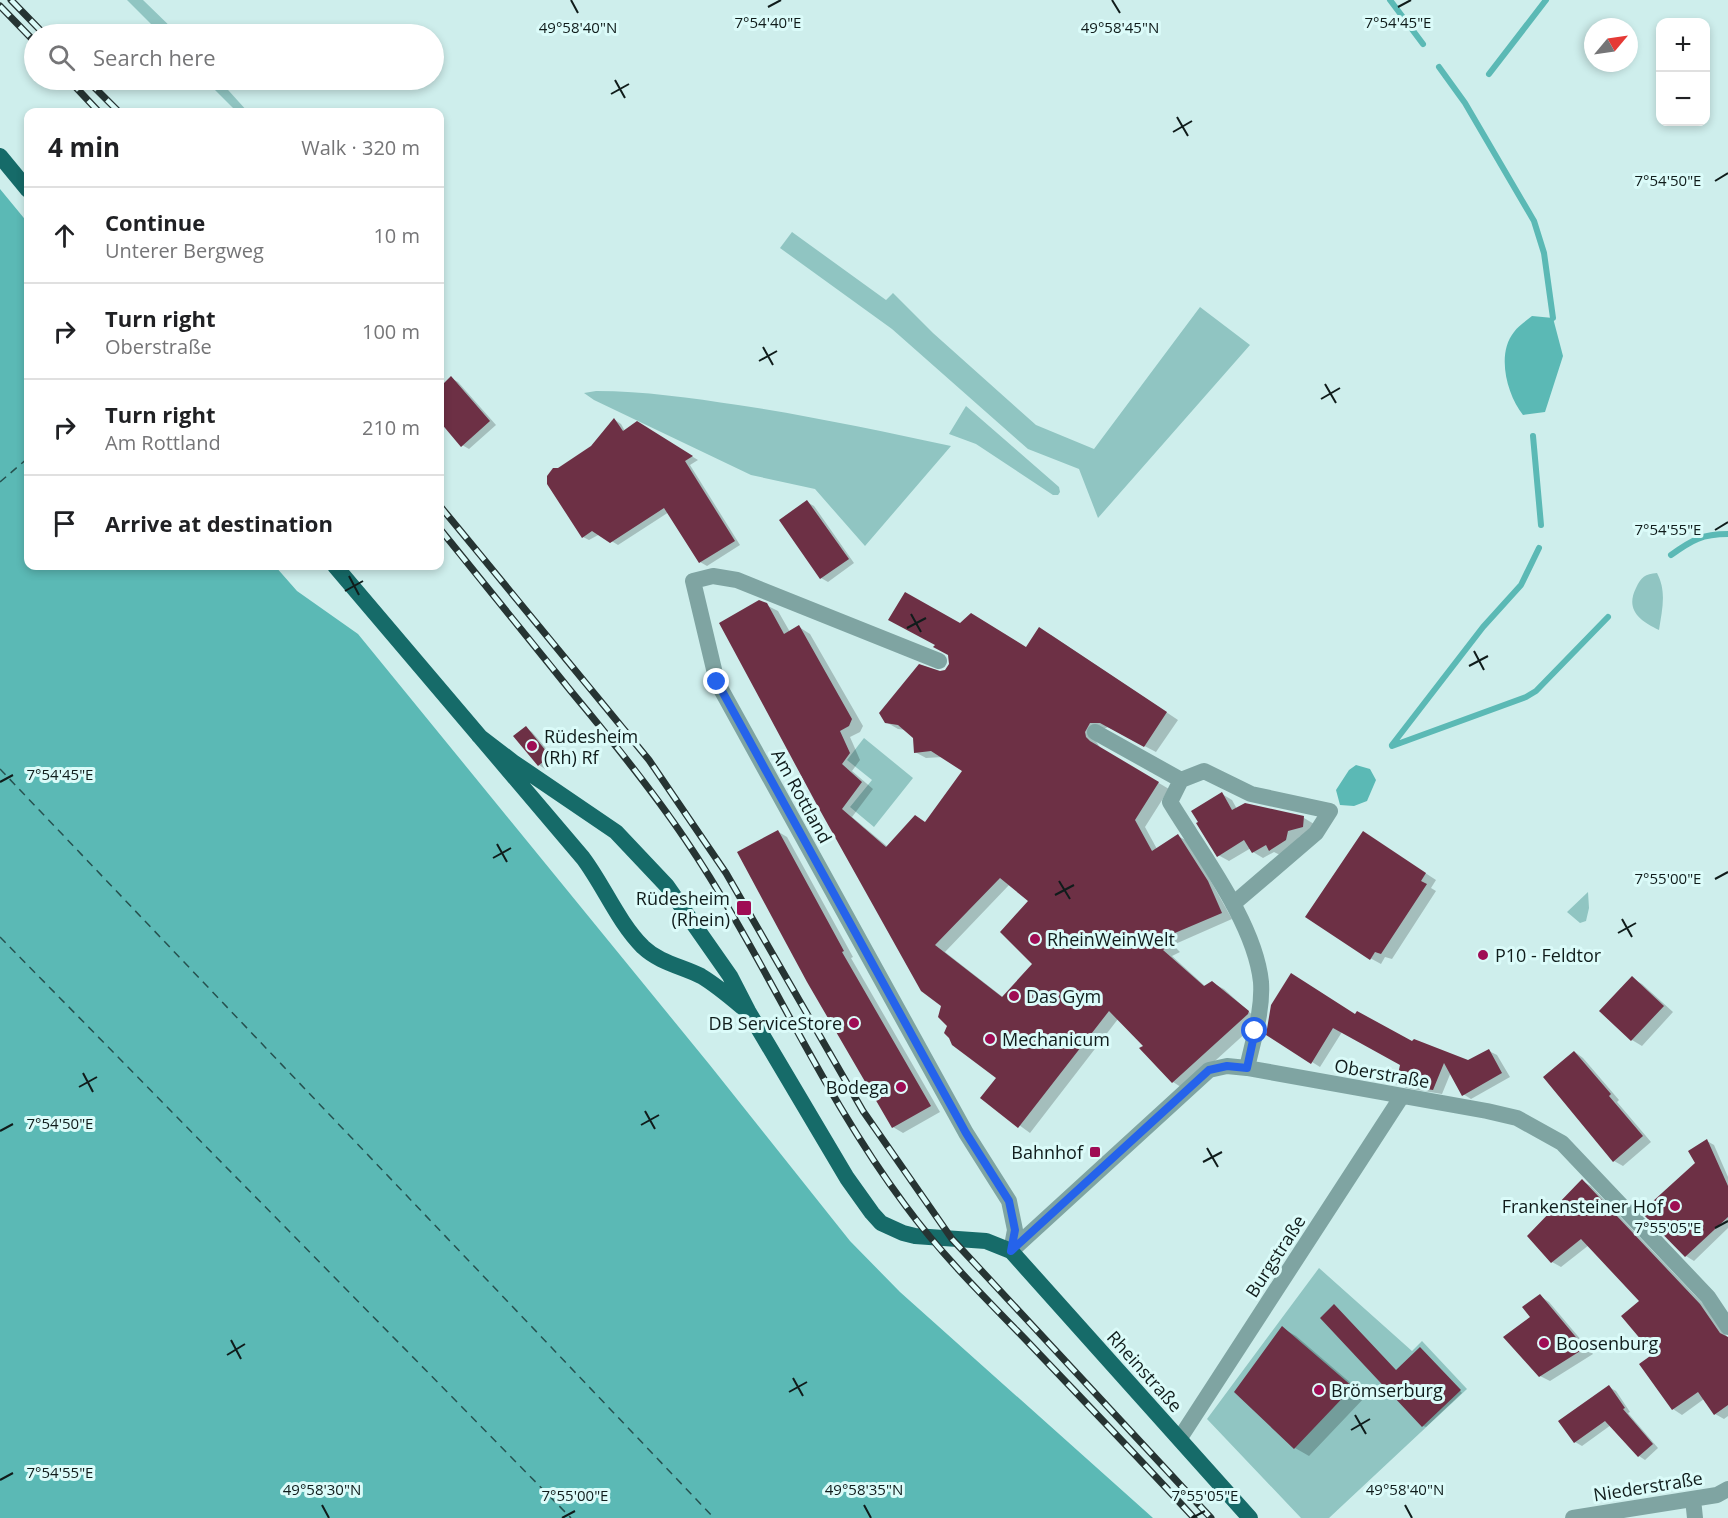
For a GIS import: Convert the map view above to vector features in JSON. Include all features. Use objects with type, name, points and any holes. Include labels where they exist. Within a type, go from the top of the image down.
[{"type":"main road","points":[[0,156],[24,185]]},
{"type":"main road","points":[[338,570],[583,858],[597,876],[631,933],[644,947],[671,965],[699,975],[717,986],[748,1011]]},
{"type":"main road","points":[[479,736],[616,832],[667,886],[730,976],[748,1011],[847,1178],[860,1198],[881,1222],[897,1231],[915,1236],[986,1241],[1011,1251]]},
{"type":"main road","name":"Rheinstraße","points":[[1011,1251],[1250,1518]]},
{"type":"street","name":"Am Rottland","points":[[939,661],[737,580],[713,576],[693,581],[717,682],[966,1133],[1009,1201],[1015,1230],[1011,1251]]},
{"type":"street","points":[[1095,732],[1181,780]]},
{"type":"street","points":[[1233,904],[1316,833],[1330,811],[1251,794],[1204,771],[1181,780],[1170,802],[1233,904],[1252,945],[1261,982],[1261,1004],[1247,1068]]},
{"type":"street","name":"Oberstraße","points":[[1011,1251],[1209,1070],[1227,1066],[1247,1068],[1517,1118],[1562,1143],[1708,1297],[1728,1327]]},
{"type":"street","name":"Burgstraße","points":[[1180,1438],[1402,1096]]},
{"type":"street","name":"Niederstraße","points":[[1573,1518],[1717,1495],[1728,1489]]},
{"type":"street","points":[[1693,1498],[1695,1518]]},
{"type":"shaded area","points":[[127,0],[143,0],[168,24],[151,24]]},
{"type":"shaded area","points":[[215,90],[228,90],[244,108],[233,108]]},
{"type":"shaded area","points":[[0,189],[24,218],[24,570],[279,570],[297,591],[358,634],[709,1064],[850,1241],[900,1292],[1153,1518],[0,1518]]},
{"type":"shaded area","points":[[792,232],[886,300],[893,293],[933,333],[1036,425],[1094,449],[1200,307],[1250,345],[1098,518],[1079,469],[1028,449],[892,329],[780,248]]},
{"type":"shaded area","points":[[1532,316],[1553,318],[1563,356],[1545,412],[1523,415],[1508,386],[1506,351],[1514,332]]},
{"type":"shaded area","points":[[596,391],[685,397],[738,405],[951,446],[865,546],[815,489],[751,475],[594,400],[584,393]]},
{"type":"shaded area","points":[[966,406],[1059,487],[1058,495],[1053,495],[976,444],[949,434]]},
{"type":"shaded area","points":[[1657,573],[1663,594],[1659,630],[1640,619],[1632,603],[1636,588],[1642,579],[1646,575]]},
{"type":"shaded area","points":[[864,738],[913,778],[874,827],[850,807],[872,780],[847,760]]},
{"type":"shaded area","points":[[1356,765],[1370,769],[1376,780],[1367,801],[1354,806],[1340,805],[1336,790],[1349,770]]},
{"type":"shaded area","points":[[1588,892],[1589,908],[1586,921],[1580,923],[1567,912]]},
{"type":"shaded area","points":[[1319,1268],[1412,1351],[1422,1341],[1467,1389],[1329,1518],[1301,1518],[1207,1419]]},
{"type":"building","points":[[451,376],[490,421],[461,447],[444,427],[444,383]]},
{"type":"building","points":[[614,418],[623,431],[637,421],[693,456],[685,461],[735,541],[699,563],[664,508],[610,543],[592,531],[582,538],[547,484],[547,476],[553,468],[558,468],[591,446]]},
{"type":"building","points":[[807,500],[849,559],[820,579],[779,520]]},
{"type":"building","points":[[905,592],[960,623],[971,613],[1026,647],[1039,627],[1167,712],[1144,747],[1100,723],[1090,723],[1085,732],[1090,741],[1159,782],[1135,820],[1152,851],[1178,834],[1208,881],[1222,913],[1163,938],[1170,945],[1163,950],[1204,986],[1212,981],[1249,1011],[1172,1083],[1139,1048],[1143,1046],[1109,1011],[1018,1128],[980,1098],[996,1078],[952,1045],[944,1033],[947,1026],[938,1017],[941,1006],[921,991],[719,623],[759,600],[767,603],[784,634],[799,625],[852,719],[849,726],[840,731],[850,753],[842,764],[862,782],[842,809],[886,847],[915,815],[925,822],[962,771],[931,751],[914,753],[913,738],[898,725],[885,723],[879,713],[919,664],[940,671],[945,670],[949,664],[948,655],[933,647],[935,645],[888,620]],"holes":[[[1000,878],[1028,901],[1000,932],[1032,964],[1002,997],[935,945]]]},
{"type":"building","name":"Rüdesheim (Rh) Rf","points":[[526,726],[550,756],[538,766],[513,736]]},
{"type":"building","points":[[1222,792],[1232,810],[1245,803],[1304,816],[1303,827],[1288,831],[1286,840],[1269,851],[1266,845],[1252,853],[1244,840],[1217,857],[1191,811]]},
{"type":"building","points":[[778,830],[844,951],[842,952],[931,1106],[892,1128],[807,982],[737,852]]},
{"type":"building","points":[[1363,831],[1426,873],[1421,881],[1427,884],[1381,954],[1375,952],[1370,960],[1305,917]]},
{"type":"building","points":[[1291,973],[1355,1014],[1357,1011],[1412,1041],[1414,1039],[1468,1060],[1489,1049],[1502,1073],[1462,1096],[1444,1063],[1433,1090],[1396,1084],[1400,1065],[1333,1028],[1311,1064],[1266,1035],[1271,1005]]},
{"type":"building","points":[[1632,976],[1664,1006],[1631,1041],[1599,1011]]},
{"type":"building","points":[[1574,1051],[1643,1136],[1613,1162],[1543,1077]]},
{"type":"building","points":[[1707,1139],[1728,1186],[1728,1217],[1685,1257],[1641,1212],[1695,1163],[1688,1151]]},
{"type":"building","points":[[1582,1179],[1700,1304],[1720,1333],[1728,1337],[1728,1405],[1714,1415],[1698,1392],[1672,1410],[1639,1364],[1653,1354],[1621,1316],[1639,1301],[1581,1239],[1551,1263],[1527,1236]]},
{"type":"building","name":"Boosenburg","points":[[1540,1294],[1585,1348],[1539,1377],[1503,1337],[1530,1317],[1522,1307]]},
{"type":"building","points":[[1334,1304],[1396,1370],[1420,1347],[1461,1390],[1422,1427],[1320,1318]]},
{"type":"building","name":"Brömserburg","points":[[1282,1326],[1353,1387],[1294,1449],[1234,1392]]},
{"type":"building","points":[[1609,1385],[1625,1408],[1623,1409],[1653,1444],[1638,1457],[1605,1421],[1574,1443],[1558,1421]]},
{"type":"waterway","points":[[1390,0],[1423,44]]},
{"type":"waterway","points":[[1489,74],[1546,0]]},
{"type":"waterway","points":[[1439,67],[1465,103],[1534,221],[1544,253],[1553,318]]},
{"type":"waterway","points":[[1533,436],[1541,525]]},
{"type":"waterway","points":[[1671,555],[1698,539],[1711,535],[1728,534]]},
{"type":"waterway","points":[[1392,745],[1483,627],[1521,585],[1539,548]]},
{"type":"waterway","points":[[1392,746],[1526,697],[1536,691],[1608,617]]},
{"type":"ferry route","points":[[0,482],[24,461]]},
{"type":"ferry route","points":[[0,769],[714,1518]]},
{"type":"ferry route","points":[[0,937],[571,1518]]},
{"type":"railway","points":[[11,0],[34,24]]},
{"type":"railway","points":[[0,6],[24,31]]},
{"type":"railway","points":[[78,90],[95,108]]},
{"type":"railway","points":[[97,90],[115,108]]},
{"type":"railway","points":[[444,511],[649,760],[726,873],[863,1111],[952,1239],[1211,1518]]},
{"type":"railway","points":[[444,534],[615,745],[672,820],[714,884],[846,1116],[905,1205],[963,1274],[1194,1518]]},
{"type":"place","name":"Rüdesheim (Rh) Rf","points":[[532,746]]},
{"type":"place","name":"Rüdesheim (Rhein)","points":[[744,908]]},
{"type":"place","name":"RheinWeinWelt","points":[[1035,939]]},
{"type":"place","name":"P10 - Feldtor","points":[[1483,955]]},
{"type":"place","name":"Das Gym","points":[[1014,996]]},
{"type":"place","name":"DB ServiceStore","points":[[854,1023]]},
{"type":"place","name":"Mechanicum","points":[[990,1039]]},
{"type":"place","name":"Bodega","points":[[901,1087]]},
{"type":"place","name":"Bahnhof","points":[[1095,1152]]},
{"type":"place","name":"Frankensteiner Hof","points":[[1675,1206]]},
{"type":"place","name":"Boosenburg","points":[[1544,1343]]},
{"type":"place","name":"Brömserburg","points":[[1319,1390]]},
{"type":"route","points":[[717,682],[966,1133],[1009,1201],[1015,1230],[1011,1251],[1209,1070],[1227,1066],[1247,1068],[1255,1031]]}]
